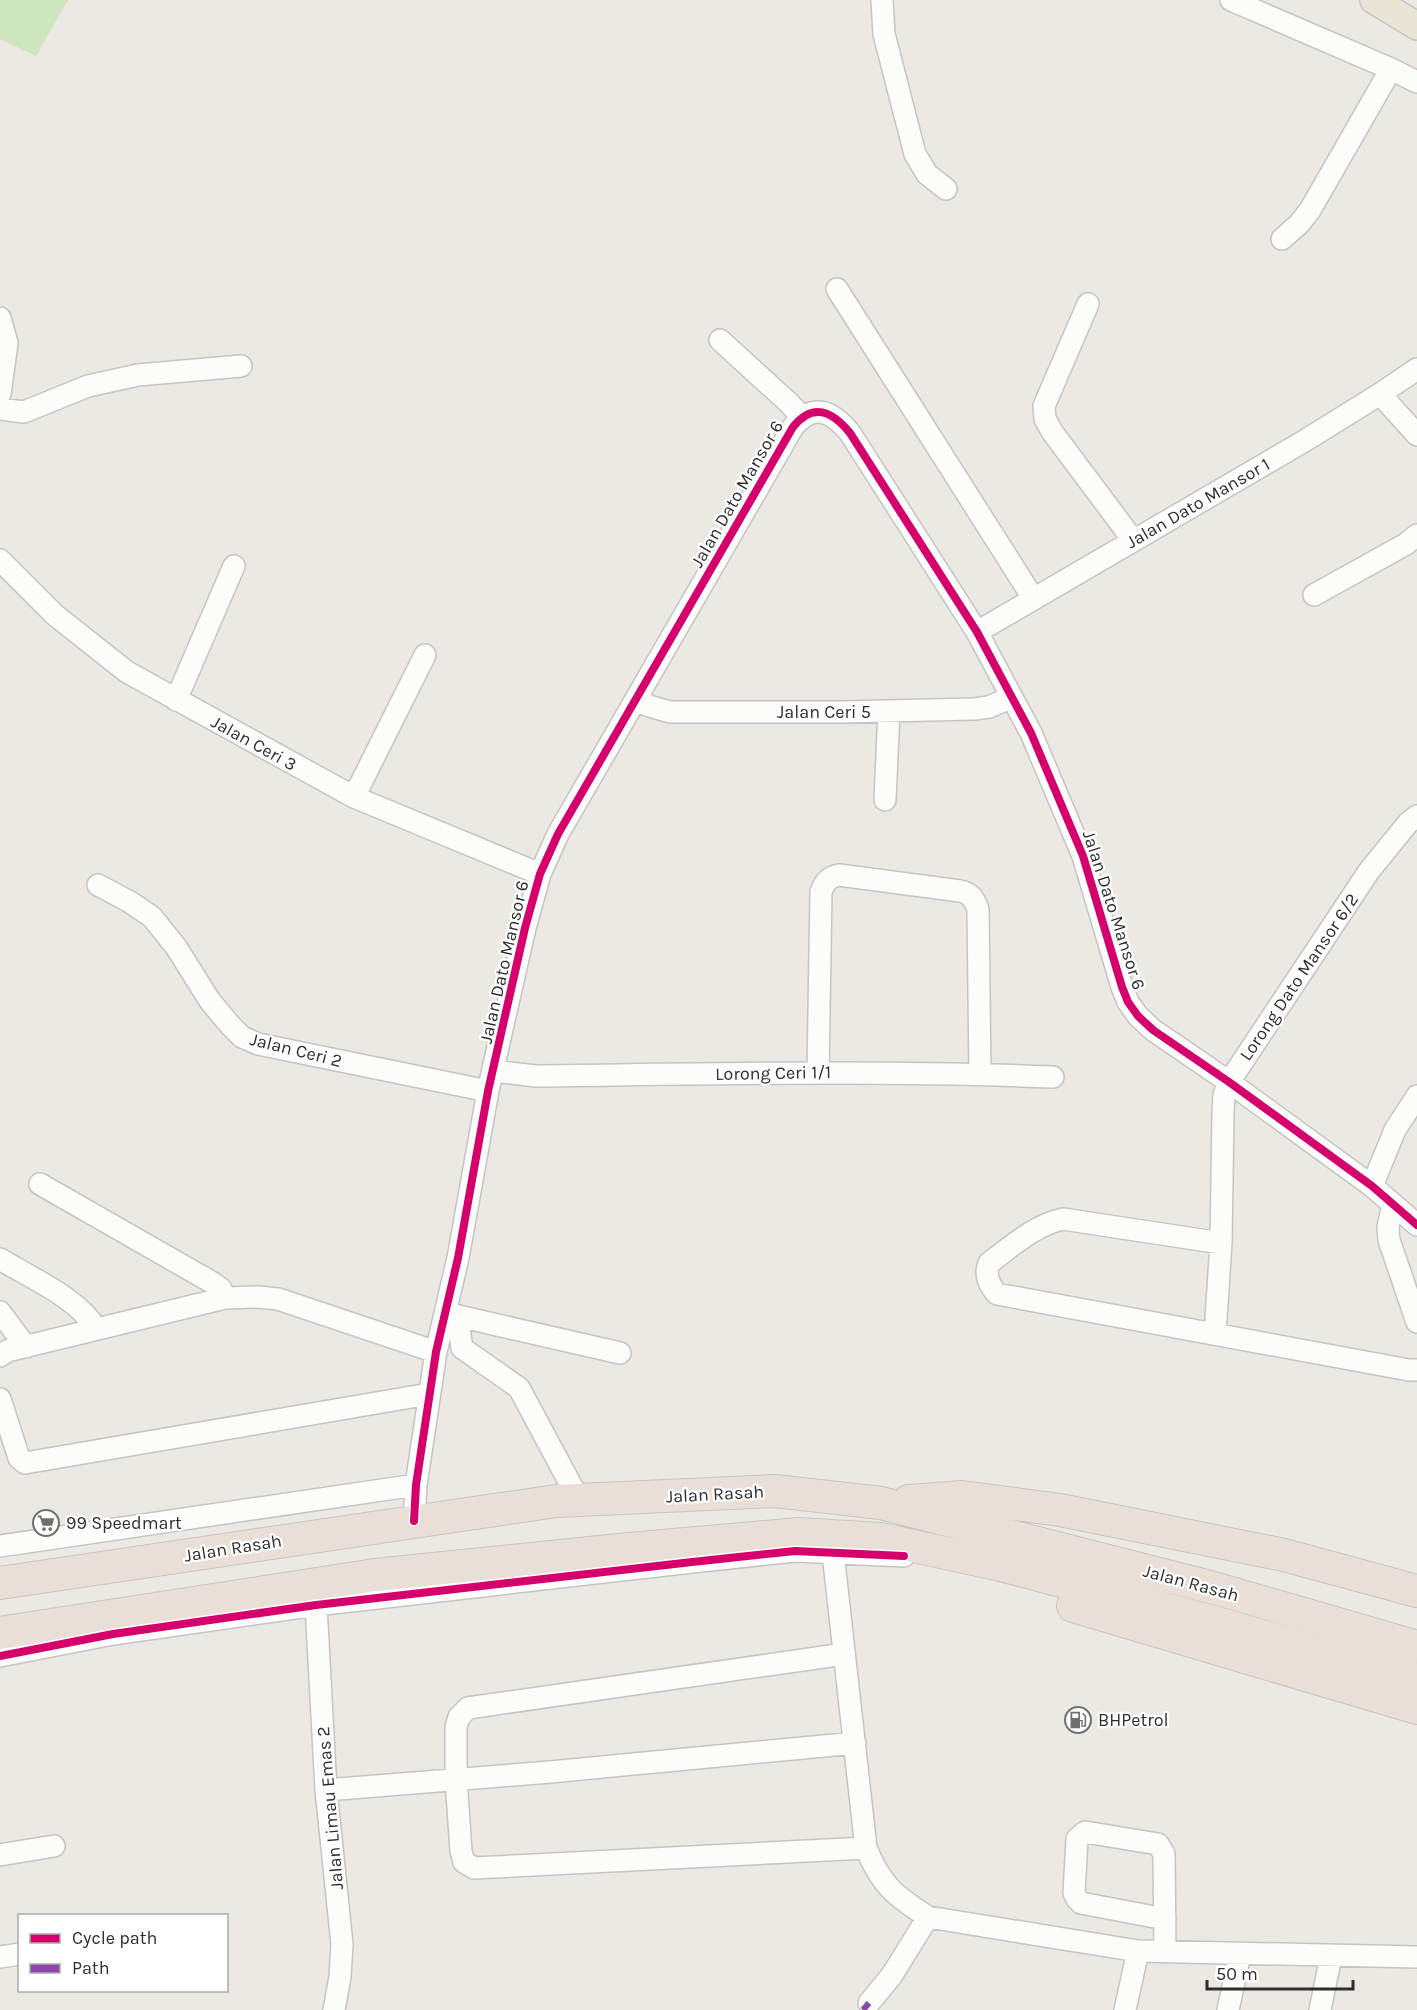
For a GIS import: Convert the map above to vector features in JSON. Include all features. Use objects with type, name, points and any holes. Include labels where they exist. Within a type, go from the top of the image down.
[{"type":"highway","name":"Jalan Rasah","points":[[0,1583],[556,1501],[775,1491],[881,1503],[1214,1588],[1417,1647]]},
{"type":"highway","points":[[881,1503],[962,1497],[1060,1510],[1284,1555],[1417,1591]]},
{"type":"highway","name":"Jalan Rasah","points":[[0,1633],[375,1575],[798,1534],[881,1539],[1001,1566],[1196,1617],[1417,1680]]},
{"type":"highway","points":[[798,1534],[904,1556],[1417,1708]]},
{"type":"main road","points":[[1374,0],[1417,26]]},
{"type":"street","points":[[882,0],[884,34],[915,154],[927,174],[946,189]]},
{"type":"street","points":[[1231,0],[1417,82]]},
{"type":"street","points":[[1282,239],[1299,224],[1310,210],[1391,69]]},
{"type":"street","points":[[837,289],[1034,598]]},
{"type":"street","points":[[1088,304],[1044,406],[1045,419],[1132,540]]},
{"type":"street","points":[[0,318],[7,343],[7,356],[0,394]]},
{"type":"street","points":[[720,340],[802,417]]},
{"type":"street","points":[[0,409],[24,412],[88,386],[138,375],[241,366]]},
{"type":"street","name":"Jalan Dato Mansor 1","points":[[976,632],[1238,480],[1417,369]]},
{"type":"street","points":[[1380,394],[1417,435]]},
{"type":"street","name":"Jalan Dato Mansor 6","points":[[414,1521],[416,1485],[436,1352],[451,1315],[458,1258],[490,1081],[525,927],[540,874],[558,834],[793,427],[802,417],[814,412],[831,415],[850,433],[976,632],[1012,697],[1055,786],[1083,856],[1128,1002],[1138,1016],[1153,1030],[1372,1186],[1417,1225]]},
{"type":"street","points":[[1314,595],[1406,544],[1417,535]]},
{"type":"street","name":"Jalan Ceri 3","points":[[0,560],[55,615],[128,672],[176,700],[354,797],[540,874]]},
{"type":"street","points":[[176,700],[234,566]]},
{"type":"street","points":[[354,797],[425,655]]},
{"type":"street","name":"Jalan Ceri 5","points":[[636,699],[649,706],[670,712],[889,711],[974,709],[990,707],[1012,697]]},
{"type":"street","points":[[885,800],[889,711]]},
{"type":"street","name":"Lorong Dato Mansor 6/2","points":[[1215,1335],[1221,1243],[1222,1113],[1224,1095],[1229,1082],[1369,871],[1401,831],[1417,816]]},
{"type":"street","points":[[818,1072],[821,891],[827,880],[839,875],[967,892],[972,897],[978,909],[980,1074]]},
{"type":"street","name":"Jalan Ceri 2","points":[[98,885],[152,917],[176,947],[210,1001],[242,1037],[258,1044],[490,1081]]},
{"type":"street","name":"Lorong Ceri 1/1","points":[[490,1081],[536,1076],[818,1072],[1053,1077]]},
{"type":"street","points":[[1372,1186],[1395,1130],[1417,1096]]},
{"type":"street","points":[[40,1184],[213,1282],[221,1289],[225,1298]]},
{"type":"street","points":[[1392,1204],[1388,1227],[1389,1240],[1417,1323]]},
{"type":"street","points":[[1221,1243],[1064,1219],[1037,1228],[989,1263],[988,1281],[997,1294],[1417,1370]]},
{"type":"street","points":[[0,1259],[67,1299],[83,1311],[96,1329]]},
{"type":"street","points":[[0,1356],[7,1351],[225,1298],[258,1297],[278,1299],[436,1352]]},
{"type":"street","points":[[0,1311],[26,1347]]},
{"type":"street","points":[[451,1315],[620,1353]]},
{"type":"street","points":[[451,1315],[462,1348],[519,1388],[579,1500]]},
{"type":"street","points":[[0,1399],[19,1458],[25,1463],[429,1394]]},
{"type":"street","points":[[0,1546],[416,1485]]},
{"type":"street","points":[[0,1656],[113,1634],[316,1605],[795,1551],[904,1556]]},
{"type":"street","points":[[833,1553],[866,1848],[874,1868],[888,1887],[905,1902],[928,1917],[1138,1951],[1417,1958]]},
{"type":"street","name":"Jalan Limau Emas 2","points":[[316,1605],[326,1790],[342,1944],[340,1977],[334,2010]]},
{"type":"street","points":[[844,1654],[468,1708],[459,1717],[456,1727],[456,1779],[462,1857],[464,1863],[474,1868],[866,1848]]},
{"type":"street","points":[[326,1790],[550,1772],[855,1743]]},
{"type":"street","points":[[1165,1919],[1081,1903],[1074,1893],[1077,1839],[1080,1835],[1085,1832],[1158,1844],[1164,1854],[1165,1919],[1165,1952]]},
{"type":"street","points":[[0,1855],[54,1846]]},
{"type":"street","points":[[869,2003],[892,1974],[928,1917]]},
{"type":"street","points":[[1125,2010],[1138,1951]]},
{"type":"street","points":[[0,1957],[18,1954]]},
{"type":"street","points":[[1228,2010],[1239,1954]]},
{"type":"street","points":[[1320,2010],[1331,1956]]},
{"type":"green space","points":[[0,0],[68,0],[36,56],[0,39]]},
{"type":"marked path","points":[[863,2010],[869,2003]]},
{"type":"cycle path","points":[[414,1521],[416,1485],[436,1352],[458,1258],[488,1091],[525,928],[540,874],[558,834],[793,427],[808,414],[822,412],[829,415],[850,433],[977,632],[1031,733],[1083,856],[1122,987],[1128,1002],[1138,1016],[1153,1030],[1372,1186],[1417,1225]]},
{"type":"cycle path","points":[[0,1656],[113,1634],[316,1605],[692,1562],[795,1551],[904,1556]]},
{"type":"place","name":"99 Speedmart","points":[[46,1523]]},
{"type":"place","name":"BHPetrol","points":[[1078,1720]]}]
